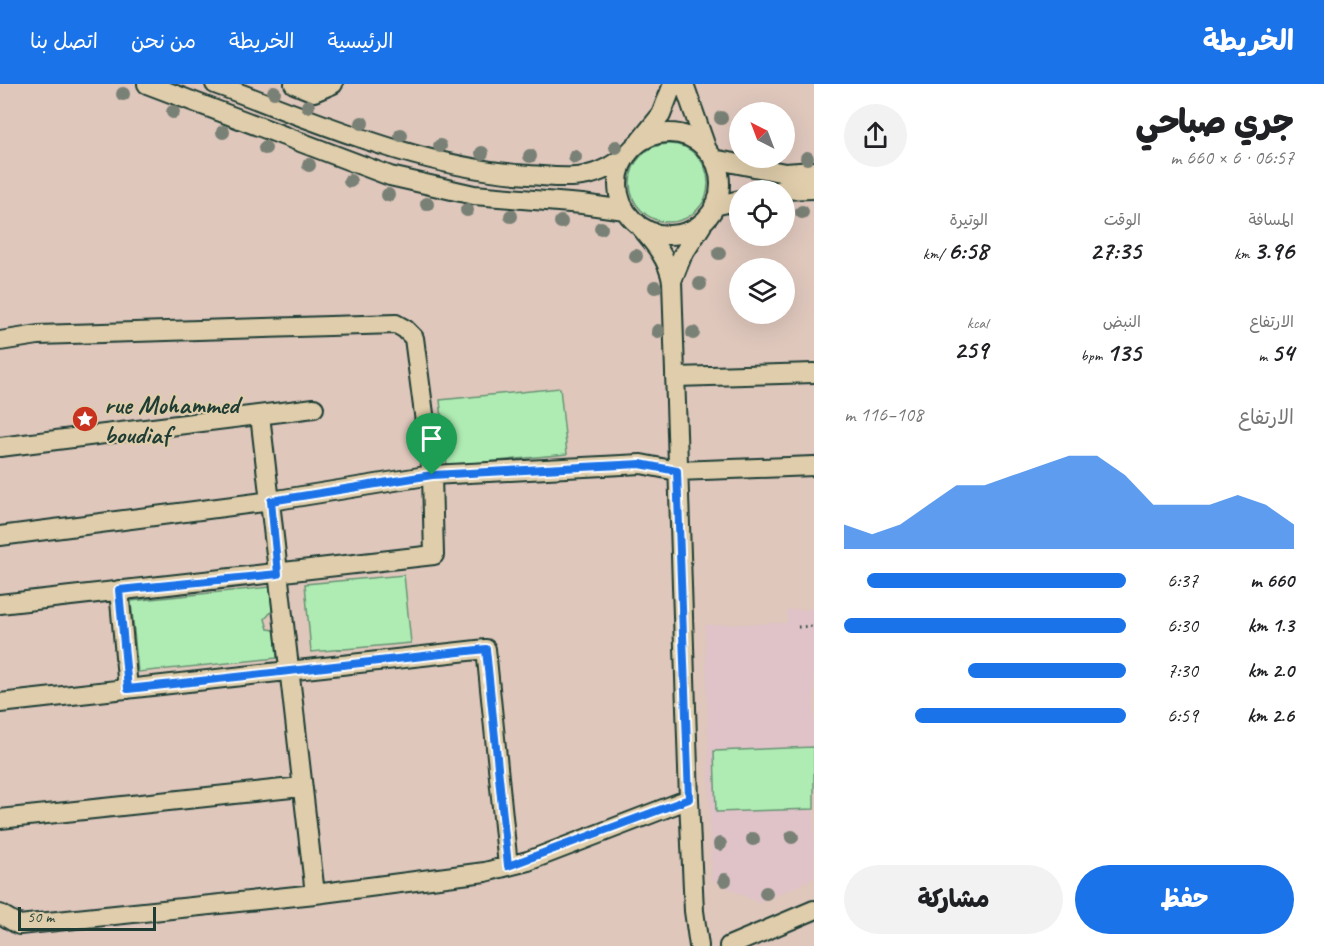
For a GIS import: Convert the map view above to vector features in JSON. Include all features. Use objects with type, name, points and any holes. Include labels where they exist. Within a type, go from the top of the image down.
[{"type":"street","points":[[147,84],[400,178],[474,195],[582,204],[631,217],[653,232],[674,234],[694,228],[712,210],[729,204]]},
{"type":"street","points":[[215,84],[402,152],[479,169],[526,175],[582,176],[608,169],[633,149],[658,134],[680,134],[700,144],[711,155],[785,172],[814,171]]},
{"type":"street","points":[[294,84],[314,92],[333,84]]},
{"type":"street","points":[[673,84],[661,116],[621,167],[618,182],[631,217],[658,247],[669,265],[672,281],[689,799],[694,911],[699,946]]},
{"type":"street","points":[[672,281],[682,256],[712,210],[720,182],[684,84]]},
{"type":"street","points":[[795,190],[814,189]]},
{"type":"street","points":[[0,341],[38,334],[396,324],[405,328],[414,338],[432,475],[434,555],[0,604]]},
{"type":"street","points":[[675,377],[814,373]]},
{"type":"street","points":[[0,447],[314,408]]},
{"type":"street","points":[[260,415],[315,894]]},
{"type":"street","points":[[0,536],[271,501],[432,475],[640,464],[677,471],[814,466]]},
{"type":"street","points":[[119,590],[128,689]]},
{"type":"street","points":[[0,703],[486,649],[508,866]]},
{"type":"street","points":[[0,819],[301,787]]},
{"type":"street","points":[[0,914],[19,925],[455,877],[508,866],[689,799]]},
{"type":"street","points":[[729,946],[814,910]]},
{"type":"path","points":[[798,627],[814,626]]},
{"type":"shaded area","points":[[814,609],[814,878],[759,903],[712,880],[705,625],[787,623],[787,610]]},
{"type":"green space","points":[[669,144],[684,147],[696,156],[705,168],[708,183],[705,198],[696,210],[684,219],[669,222],[654,219],[642,210],[633,198],[630,183],[633,168],[642,156],[654,147]]},
{"type":"green space","points":[[560,388],[567,454],[447,466],[440,400]]},
{"type":"green space","points":[[404,575],[411,643],[311,652],[305,584]]},
{"type":"green space","points":[[270,587],[272,611],[265,619],[268,629],[275,630],[277,658],[138,672],[131,601]]},
{"type":"green space","points":[[814,747],[814,809],[716,812],[714,751]]},
{"type":"place","name":"rue Mohammed boudiaf","points":[[85,419]]},
{"type":"route","points":[[640,464],[664,471],[677,471],[689,799],[528,861],[508,866],[486,649],[128,689],[119,590],[278,574],[271,501],[432,475],[640,464]]}]
